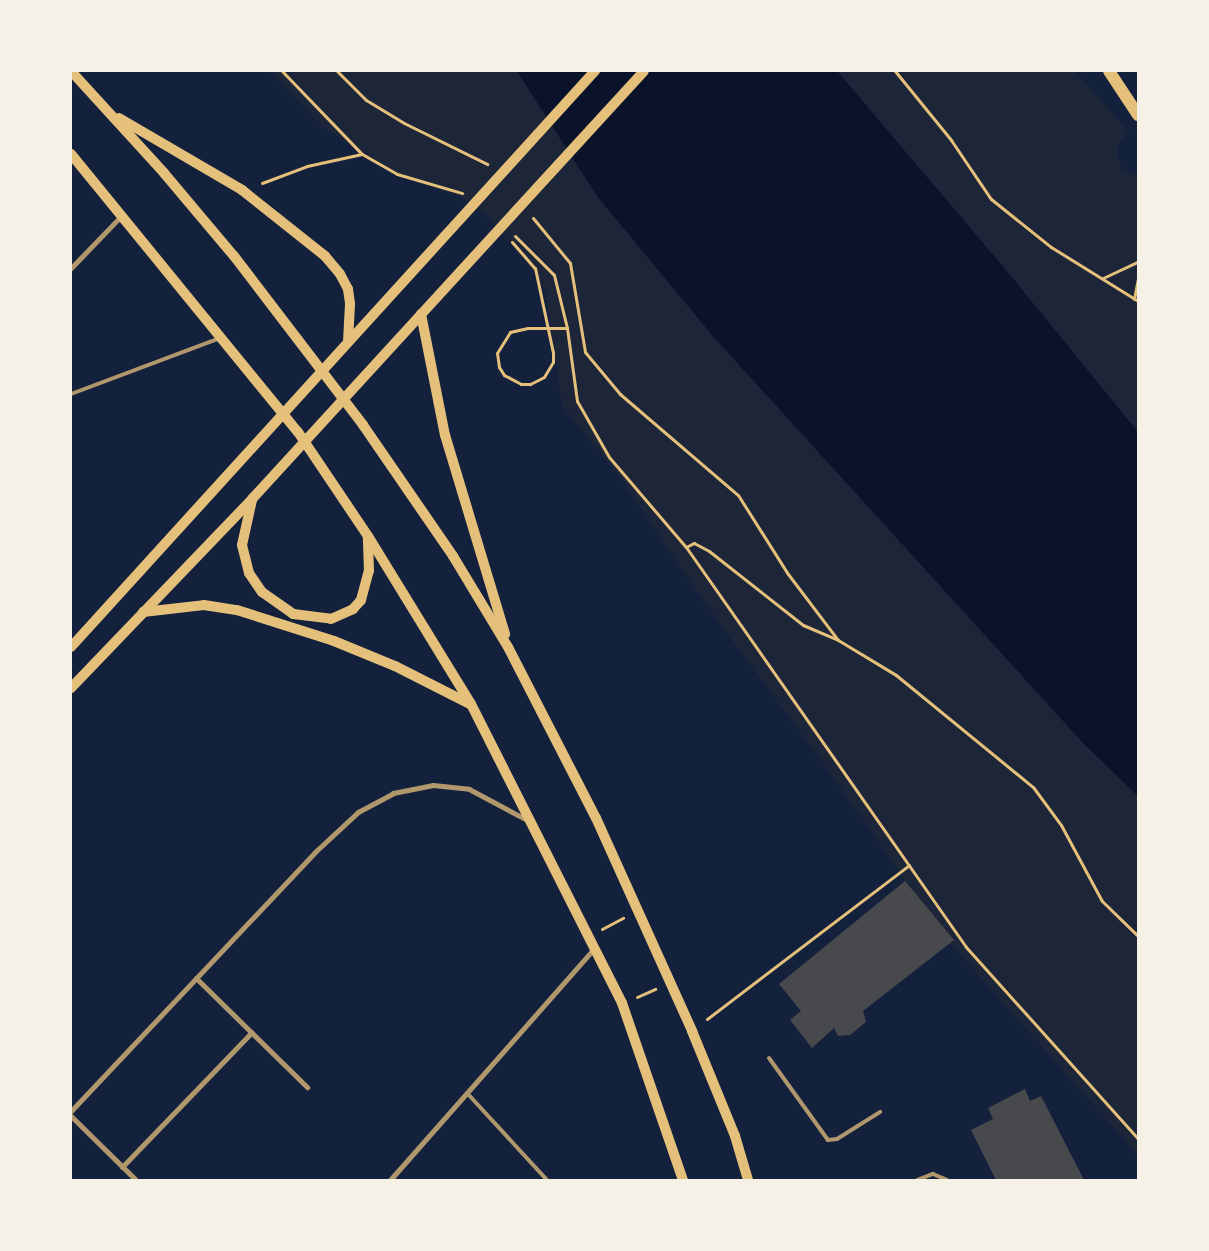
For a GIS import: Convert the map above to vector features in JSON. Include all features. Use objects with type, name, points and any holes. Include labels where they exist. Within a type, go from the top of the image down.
[{"type":"main road","points":[[71,71],[111,114],[234,256],[363,424],[453,556],[508,647],[555,734],[639,909],[735,1136],[748,1180]]},
{"type":"main road","points":[[71,647],[595,71]]},
{"type":"main road","points":[[71,688],[252,499],[421,314],[504,229],[644,71]]},
{"type":"main road","points":[[1109,71],[1138,115]]},
{"type":"main road","points":[[111,114],[242,190],[325,256],[340,274],[350,304],[348,342]]},
{"type":"main road","points":[[71,154],[298,432],[368,536],[470,704],[591,936],[622,1003],[683,1180]]},
{"type":"main road","points":[[421,314],[445,435],[508,647]]},
{"type":"main road","points":[[252,499],[242,545],[249,573],[262,592],[293,614],[331,619],[353,609],[361,600],[369,571],[368,536]]},
{"type":"main road","points":[[143,612],[204,605],[237,610],[386,662],[470,704]]},
{"type":"street","points":[[71,268],[121,216]]},
{"type":"street","points":[[71,1111],[315,852],[358,812],[374,802],[410,788],[451,786],[469,789],[532,822]]},
{"type":"street","points":[[390,1180],[596,947]]},
{"type":"street","points":[[196,978],[307,1087]]},
{"type":"street","points":[[122,1167],[252,1032]]},
{"type":"street","points":[[71,1116],[136,1180]]},
{"type":"lane","points":[[71,394],[222,337]]},
{"type":"lane","points":[[769,1058],[828,1140],[837,1139],[880,1112]]},
{"type":"lane","points":[[467,1093],[547,1180]]},
{"type":"lane","points":[[917,1180],[933,1174],[947,1180]]},
{"type":"path","points":[[282,71],[362,154],[397,174],[456,189],[464,194]]},
{"type":"path","points":[[337,71],[366,100],[404,123],[492,166]]},
{"type":"path","points":[[894,71],[951,140],[991,199],[1050,247],[1136,300],[1138,278]]},
{"type":"path","points":[[242,190],[307,166],[362,154]]},
{"type":"path","points":[[528,211],[570,263],[585,352],[620,394],[738,494],[788,574],[838,640]]},
{"type":"path","points":[[504,229],[534,268],[553,353],[550,370],[544,377],[521,384],[504,375],[499,367],[497,353],[510,332],[528,328],[567,328]]},
{"type":"path","points":[[504,229],[554,274],[567,328],[577,401],[609,457],[686,547],[966,947],[1138,1139]]},
{"type":"path","points":[[1103,278],[1138,262]]},
{"type":"path","points":[[686,547],[694,543],[709,551],[803,625],[838,640],[896,675],[1034,787],[1061,825],[1102,901],[1138,936]]},
{"type":"path","points":[[692,1031],[909,865]]},
{"type":"path","points":[[591,936],[639,909]]},
{"type":"path","points":[[622,1003],[671,982]]},
{"type":"shaded area","points":[[270,71],[517,71],[597,196],[712,335],[1083,743],[1138,796],[1138,1155],[953,947],[818,756],[709,609],[618,474],[562,406],[546,294],[537,275],[487,216],[461,197],[396,174],[323,127]]},
{"type":"shaded area","points":[[517,71],[837,71],[1011,276],[1138,432],[1138,796],[1083,743],[712,335],[597,196]]},
{"type":"shaded area","points":[[837,71],[1075,71],[1129,132],[1119,142],[1117,155],[1123,169],[1138,176],[1138,432],[1011,276]]},
{"type":"building","points":[[905,881],[954,940],[863,1011],[866,1022],[850,1035],[838,1036],[834,1028],[812,1048],[790,1020],[801,1011],[779,984]]},
{"type":"building","points":[[1025,1089],[1030,1101],[1041,1096],[1084,1180],[996,1180],[971,1130],[993,1119],[988,1108]]}]
